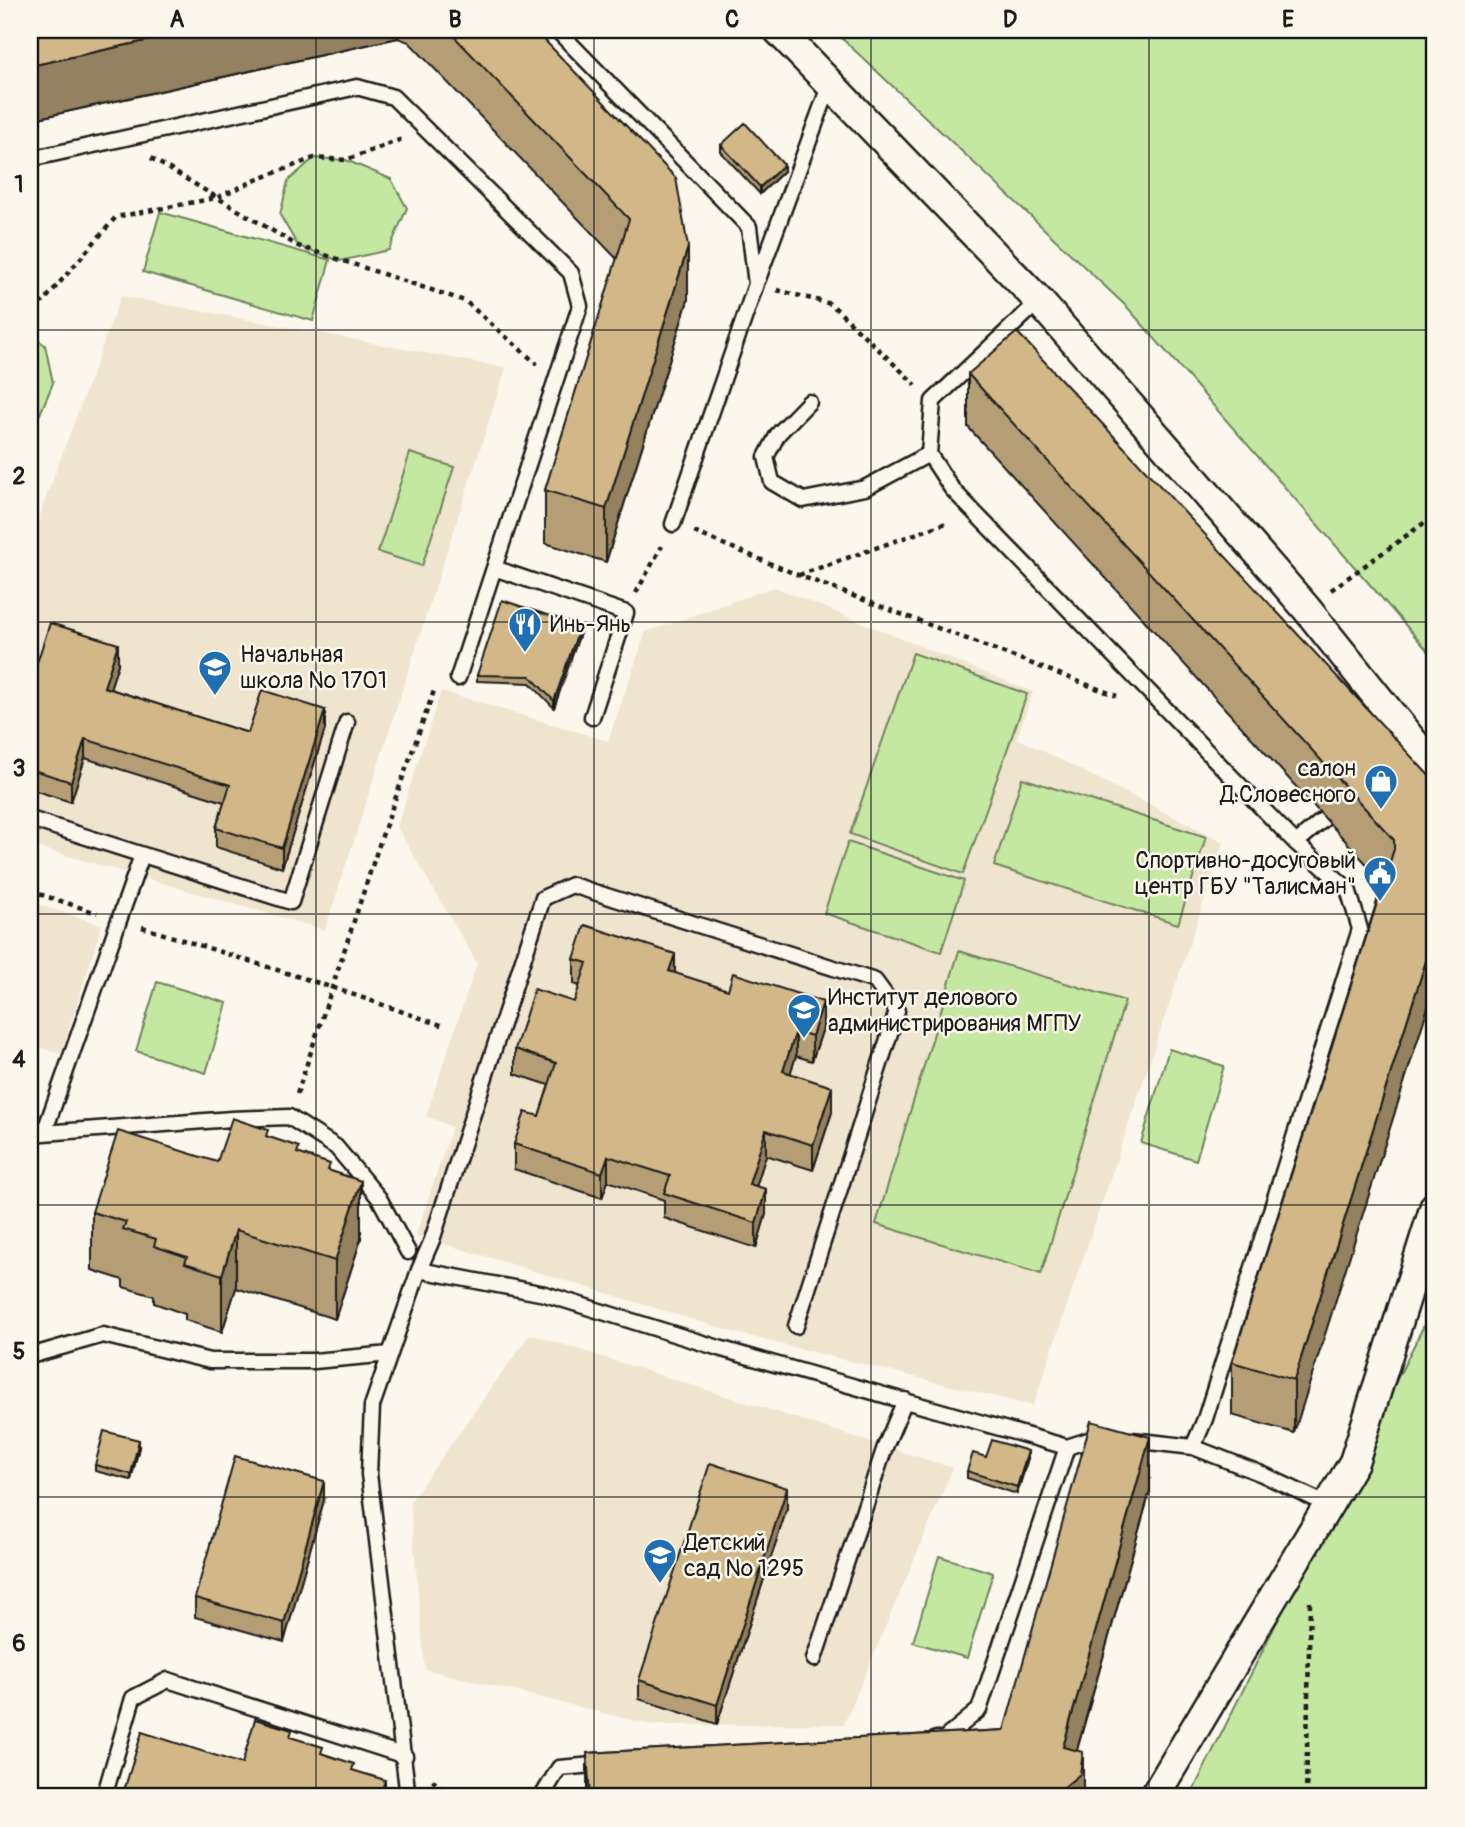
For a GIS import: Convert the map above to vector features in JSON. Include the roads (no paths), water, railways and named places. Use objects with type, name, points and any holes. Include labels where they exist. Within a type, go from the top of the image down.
[{"type":"street","points":[[778,30],[1039,301],[1306,608],[1408,744],[1435,769]]},
{"type":"street","points":[[1154,1797],[1354,1462],[1435,1206]]},
{"type":"lane","points":[[557,30],[749,227],[756,284]]},
{"type":"lane","points":[[673,524],[756,284],[830,84]]},
{"type":"lane","points":[[30,159],[357,86],[393,97],[571,273],[580,306],[458,678]]},
{"type":"lane","points":[[1039,301],[933,401],[929,454],[952,489],[975,513],[1296,843],[1348,889],[1360,929],[1205,1419],[1193,1447]]},
{"type":"lane","points":[[809,402],[778,434],[766,457],[772,482],[803,500],[865,488],[929,454]]},
{"type":"lane","points":[[494,568],[626,613],[592,717]]},
{"type":"lane","points":[[30,819],[291,902],[347,722]]},
{"type":"lane","points":[[1296,843],[1325,818]]},
{"type":"lane","points":[[142,855],[37,1133],[289,1117],[336,1147],[379,1198],[408,1252]]},
{"type":"lane","points":[[408,1797],[369,1474],[372,1406],[432,1240],[542,898],[572,886],[875,981],[897,1012],[796,1326]]},
{"type":"lane","points":[[419,1270],[545,1294],[722,1349],[1067,1447],[1101,1436],[1193,1447],[1262,1474],[1328,1505]]},
{"type":"lane","points":[[30,1356],[103,1335],[210,1361],[314,1362],[390,1354]]},
{"type":"lane","points":[[814,1659],[885,1447],[905,1401]]},
{"type":"lane","points":[[917,1741],[944,1739],[979,1710],[1067,1447]]},
{"type":"lane","points":[[104,1797],[133,1698],[168,1680],[405,1756]]},
{"type":"lane","points":[[544,1797],[559,1768],[614,1764]]},
{"type":"place","name":"Инь-Янь","points":[[525,654]]},
{"type":"place","name":"Начальная школа № 1701","points":[[215,697]]},
{"type":"place","name":"салон Д.Словесного","points":[[1381,811]]},
{"type":"place","name":"Спортивно-досуговый центр ГБУ \"Талисман\"","points":[[1380,903]]},
{"type":"place","name":"Институт делового администрирования МГПУ","points":[[804,1040]]},
{"type":"place","name":"Детский сад № 1295","points":[[660,1585]]}]
